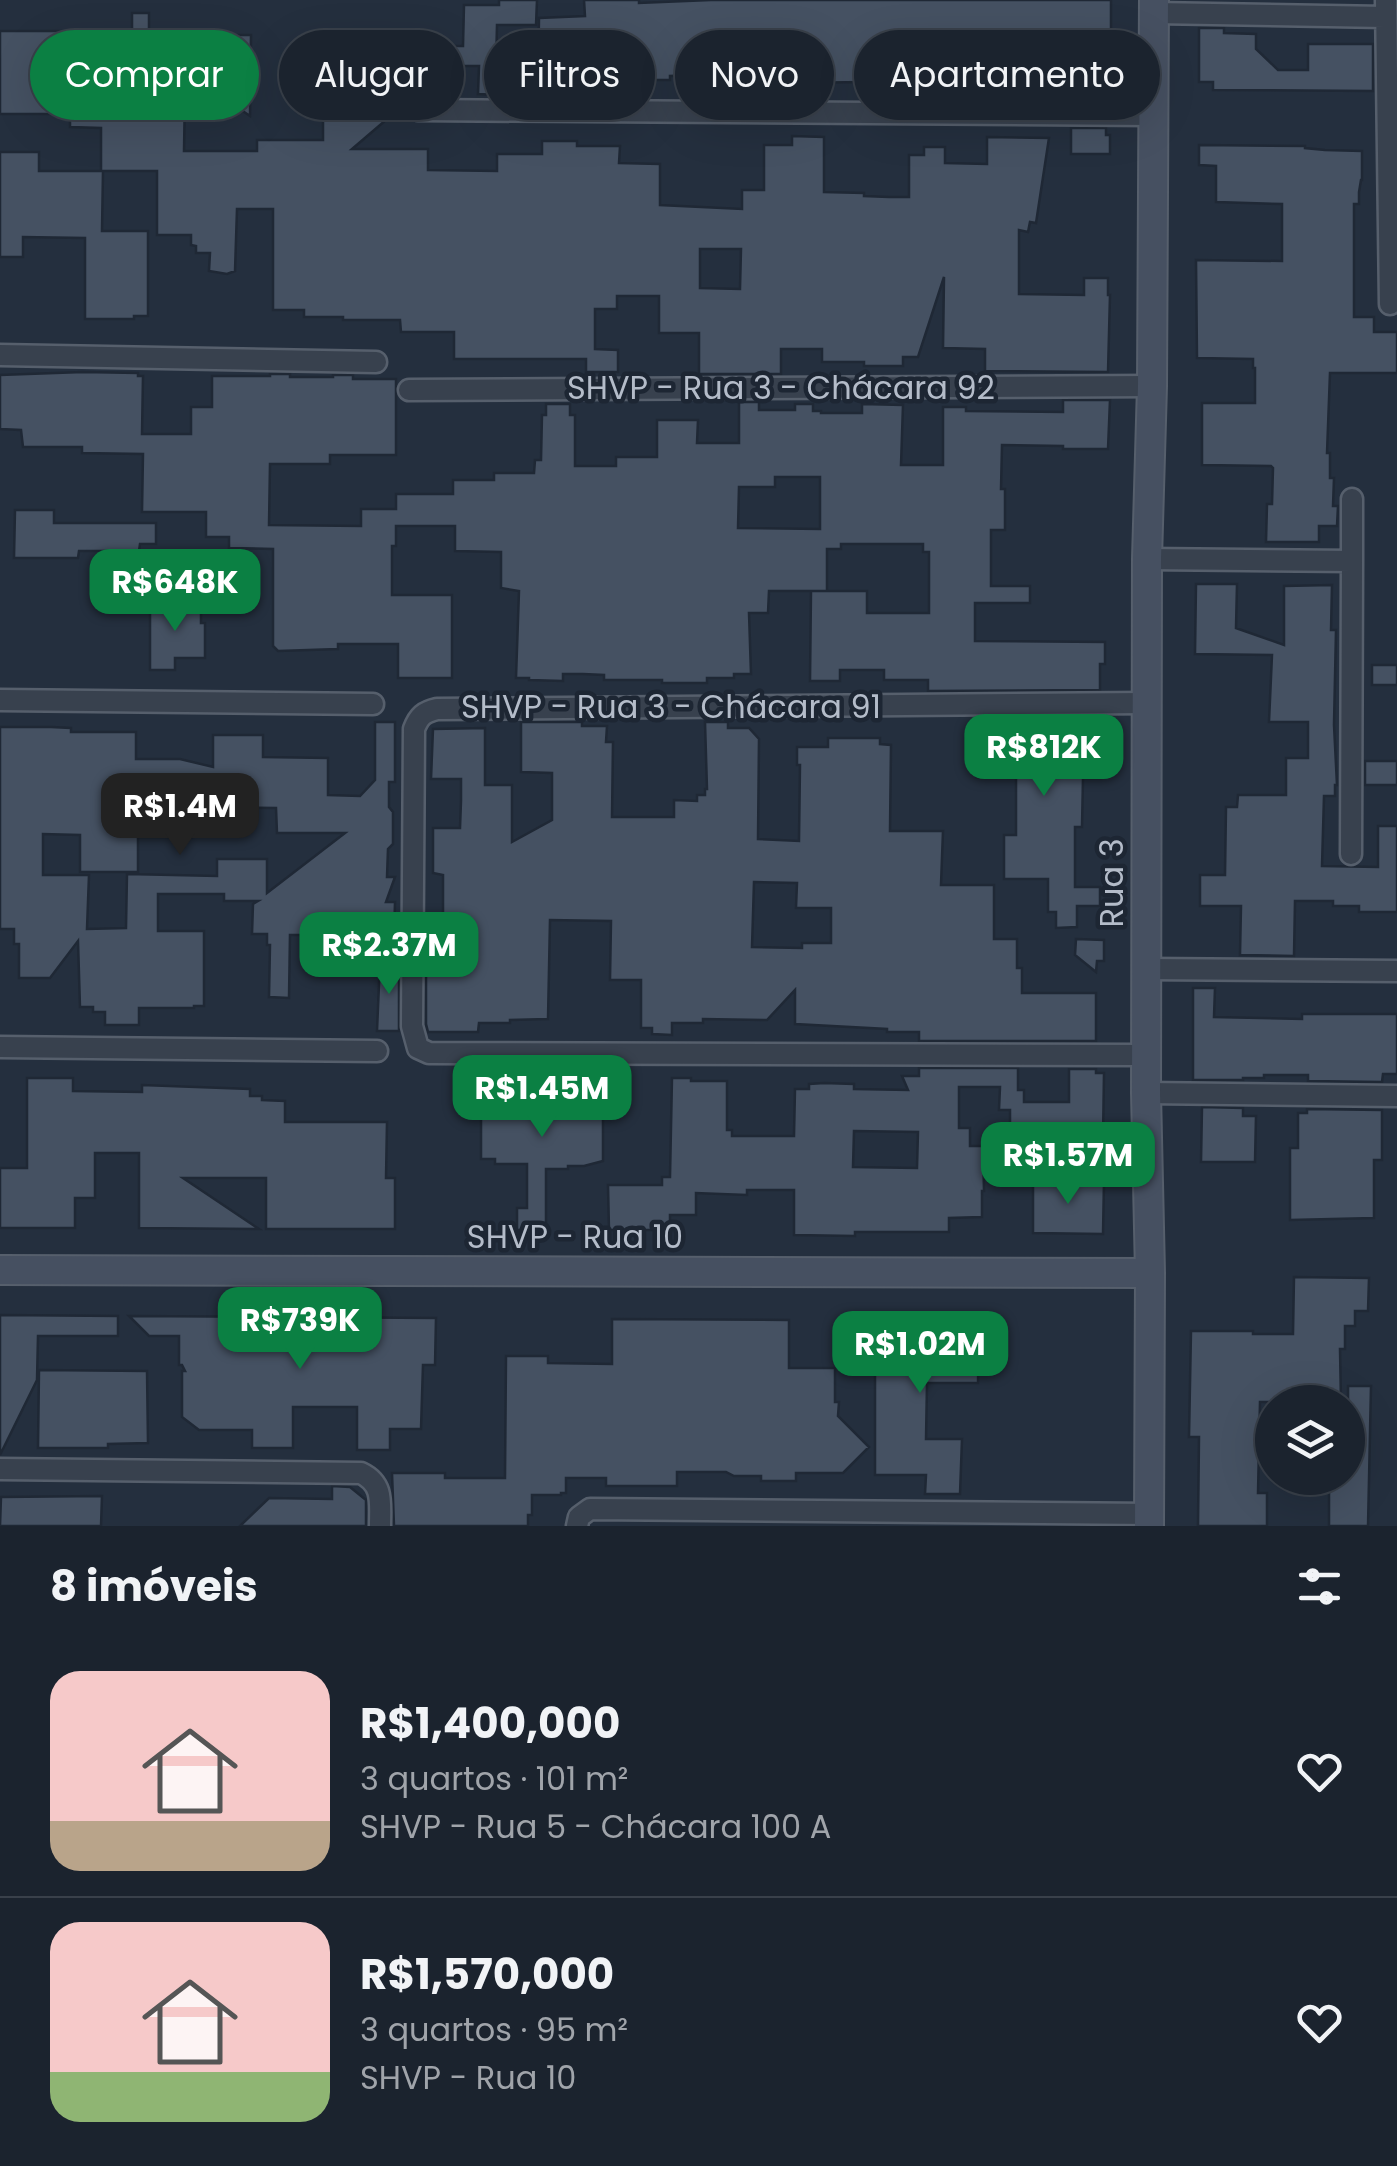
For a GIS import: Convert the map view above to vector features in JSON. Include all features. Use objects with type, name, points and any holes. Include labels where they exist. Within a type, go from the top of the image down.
[{"type":"main road","name":"Rua 3","points":[[1149,1520],[1146,969],[1152,120]]},
{"type":"main road","name":"SHVP - Rua 10","points":[[0,1270],[1150,1272]]},
{"type":"street","points":[[1154,7],[1385,8],[1390,304]]},
{"type":"street","points":[[464,110],[854,113]]},
{"type":"street","points":[[0,355],[376,362]]},
{"type":"street","name":"SHVP - Rua 3 - Chácara 92","points":[[409,390],[1152,386]]},
{"type":"street","points":[[1351,854],[1352,499]]},
{"type":"street","points":[[1147,560],[1352,562]]},
{"type":"street","points":[[0,700],[373,704]]},
{"type":"street","name":"SHVP - Rua 3 - Chácara 91","points":[[1146,1055],[428,1053],[418,1048],[412,1026],[414,729],[425,712],[1147,703]]},
{"type":"street","points":[[1146,969],[1397,971]]},
{"type":"street","points":[[0,1048],[377,1051]]},
{"type":"street","points":[[1146,1093],[1397,1096]]},
{"type":"street","points":[[0,1468],[361,1473],[378,1486],[380,1526]]},
{"type":"street","points":[[577,1526],[579,1518],[590,1509],[1149,1520]]},
{"type":"building","points":[[499,0],[537,0],[536,25],[497,25],[497,30],[484,30],[484,94],[478,94],[479,66],[464,66],[464,5],[499,5]]},
{"type":"building","points":[[584,0],[1111,0],[1111,30],[854,30],[854,82],[834,82],[834,30],[675,30],[675,76],[670,76],[670,80],[655,80],[655,30],[539,30],[539,18],[585,16]]},
{"type":"building","points":[[132,13],[149,13],[149,30],[132,30]]},
{"type":"building","points":[[1199,28],[1256,34],[1256,49],[1278,70],[1308,70],[1308,44],[1373,44],[1373,91],[1213,90],[1213,82],[1199,82]]},
{"type":"building","points":[[0,31],[30,31],[30,114],[0,114]]},
{"type":"building","points":[[70,120],[185,120],[184,151],[257,151],[257,140],[323,140],[323,120],[386,120],[352,149],[428,149],[428,170],[497,171],[497,154],[542,154],[542,141],[620,146],[619,163],[660,164],[660,205],[742,209],[742,190],[764,190],[764,145],[792,145],[792,136],[824,137],[824,192],[889,197],[909,197],[909,155],[924,155],[924,147],[945,147],[945,163],[987,164],[987,137],[1049,138],[1036,223],[1030,222],[1028,232],[1019,230],[1019,294],[1084,295],[1084,278],[1108,278],[1108,372],[985,371],[985,349],[943,348],[944,277],[918,357],[903,357],[903,366],[822,362],[822,349],[781,349],[781,374],[699,374],[699,333],[659,333],[659,296],[617,296],[617,309],[595,309],[595,349],[618,350],[618,372],[586,372],[586,359],[454,359],[454,332],[401,332],[400,320],[304,317],[304,310],[273,310],[273,209],[237,209],[235,271],[209,271],[210,253],[196,253],[191,235],[157,235],[157,171],[101,171],[101,128],[70,127]],"holes":[[[700,249],[741,249],[740,289],[700,288]]]},
{"type":"building","points":[[1071,128],[1106,128],[1110,154],[1071,154]]},
{"type":"building","points":[[1199,145],[1362,151],[1359,204],[1354,204],[1354,317],[1374,317],[1374,332],[1397,332],[1397,373],[1330,373],[1327,453],[1330,478],[1334,478],[1333,506],[1338,506],[1337,526],[1319,526],[1319,542],[1266,542],[1267,504],[1272,504],[1271,466],[1202,465],[1202,403],[1255,403],[1255,368],[1253,359],[1197,358],[1196,260],[1282,261],[1282,204],[1216,202],[1216,166],[1199,165]]},
{"type":"building","points":[[0,152],[39,152],[39,171],[103,171],[102,231],[148,231],[148,316],[85,319],[85,238],[23,237],[23,257],[0,257]]},
{"type":"building","points":[[138,373],[143,376],[142,434],[191,434],[191,407],[212,407],[212,376],[353,375],[353,379],[396,379],[396,455],[330,455],[330,464],[270,464],[269,525],[361,526],[361,509],[396,509],[396,494],[453,494],[453,480],[494,480],[494,473],[534,473],[535,460],[541,460],[542,415],[546,415],[546,404],[570,404],[570,415],[575,415],[575,466],[616,466],[616,457],[657,457],[657,420],[698,420],[697,443],[739,443],[739,402],[759,402],[759,410],[795,410],[795,404],[813,404],[813,411],[821,413],[862,413],[862,404],[903,405],[901,465],[943,465],[943,407],[966,407],[966,411],[1063,412],[1063,400],[1110,400],[1108,449],[1002,445],[1005,530],[991,530],[991,586],[1030,586],[1030,603],[975,603],[975,641],[1105,642],[1100,690],[928,691],[928,680],[884,680],[884,670],[840,670],[840,681],[810,681],[811,591],[769,591],[768,613],[749,613],[751,674],[707,678],[707,683],[604,680],[604,675],[583,674],[563,674],[563,681],[516,678],[519,591],[501,588],[501,552],[455,551],[455,526],[396,526],[396,546],[392,546],[392,595],[452,595],[452,678],[398,678],[398,644],[338,644],[338,649],[278,651],[273,646],[273,549],[229,548],[229,537],[206,537],[206,512],[142,512],[143,454],[82,453],[82,447],[23,447],[21,430],[0,429],[0,375]],"holes":[[[775,477],[820,477],[820,529],[738,528],[739,487],[775,487]],[[841,544],[923,544],[923,552],[929,552],[929,613],[867,613],[867,591],[827,591],[827,549],[841,549]]]},
{"type":"building","points":[[15,510],[54,510],[54,523],[156,523],[156,544],[140,544],[139,551],[79,551],[78,558],[14,558]]},
{"type":"building","points":[[1196,584],[1237,584],[1236,628],[1284,645],[1284,586],[1332,585],[1337,785],[1335,796],[1324,796],[1322,866],[1378,867],[1378,826],[1397,826],[1397,912],[1359,912],[1359,906],[1333,906],[1333,901],[1295,901],[1294,956],[1240,955],[1241,906],[1200,906],[1200,875],[1225,875],[1226,807],[1237,807],[1238,795],[1286,795],[1286,758],[1308,758],[1308,722],[1269,722],[1272,655],[1195,654]]},
{"type":"building","points":[[150,602],[201,602],[205,658],[175,658],[175,670],[150,670]]},
{"type":"building","points":[[1372,665],[1397,665],[1397,685],[1372,685]]},
{"type":"building","points":[[1099,717],[1100,778],[1083,778],[1082,827],[1075,827],[1075,887],[1100,887],[1100,906],[1077,906],[1077,927],[1056,928],[1056,912],[1048,912],[1048,879],[1004,879],[1004,835],[1016,835],[1016,778],[977,777],[977,718]]},
{"type":"building","points":[[375,722],[395,722],[395,782],[389,782],[393,844],[388,849],[387,877],[395,877],[386,902],[395,902],[394,939],[290,935],[289,998],[269,997],[270,945],[267,934],[252,934],[253,904],[258,901],[224,901],[224,894],[158,894],[158,931],[204,931],[204,1006],[139,1008],[139,1025],[105,1025],[105,1012],[80,1007],[78,941],[50,978],[19,978],[19,944],[14,944],[14,929],[0,929],[0,727],[136,732],[136,759],[180,759],[213,767],[213,735],[263,735],[263,757],[328,758],[328,795],[360,796],[375,780]],"holes":[[[192,807],[276,808],[277,833],[345,833],[267,893],[267,859],[217,859],[217,876],[127,874],[126,928],[87,929],[89,875],[43,875],[43,834],[80,835],[80,872],[138,872],[138,837],[192,837]]]},
{"type":"building","points":[[521,722],[607,726],[606,742],[613,742],[612,817],[674,817],[674,800],[697,801],[697,795],[705,795],[707,789],[705,722],[728,722],[728,728],[749,728],[759,739],[758,839],[799,841],[797,747],[828,747],[828,738],[880,738],[880,744],[891,745],[890,831],[943,831],[941,885],[994,885],[994,939],[1017,939],[1022,993],[1096,993],[1096,1041],[919,1041],[919,1032],[795,1024],[795,990],[767,1020],[703,1019],[703,1023],[672,1023],[672,1035],[652,1034],[652,1028],[641,1028],[641,980],[610,980],[611,921],[550,920],[548,1019],[479,1023],[478,1032],[428,1032],[426,961],[433,961],[434,919],[443,919],[443,875],[433,873],[433,828],[460,828],[461,801],[461,779],[431,779],[433,729],[485,728],[485,785],[512,785],[512,842],[552,820],[552,773],[521,772]],"holes":[[[754,882],[797,883],[796,908],[831,908],[831,943],[802,943],[802,948],[752,947]]]},
{"type":"building","points":[[1365,761],[1397,761],[1397,785],[1365,785]]},
{"type":"building","points":[[1076,939],[1104,940],[1104,961],[1097,961],[1096,972],[1075,955]]},
{"type":"building","points":[[380,961],[399,961],[399,1031],[377,1031]]},
{"type":"building","points":[[1193,988],[1215,988],[1214,1017],[1302,1019],[1302,1014],[1397,1014],[1397,1074],[1383,1074],[1382,1082],[1308,1081],[1308,1075],[1193,1080]]},
{"type":"building","points":[[919,1068],[1018,1068],[1018,1090],[1024,1090],[1024,1102],[1069,1102],[1069,1069],[1096,1069],[1096,1073],[1104,1073],[1103,1138],[1066,1138],[1065,1126],[1010,1126],[1010,1110],[999,1110],[1000,1087],[959,1087],[959,1128],[970,1128],[970,1146],[983,1146],[984,1191],[982,1217],[949,1218],[949,1232],[794,1235],[794,1190],[747,1190],[747,1195],[696,1193],[696,1215],[670,1215],[670,1230],[609,1230],[608,1185],[662,1185],[662,1177],[670,1177],[672,1078],[727,1081],[727,1130],[732,1130],[732,1136],[794,1136],[795,1089],[824,1083],[854,1084],[854,1089],[908,1090],[902,1076],[919,1076]],"holes":[[[854,1131],[918,1132],[917,1168],[853,1167]]]},
{"type":"building","points":[[27,1078],[73,1078],[73,1091],[142,1092],[142,1085],[250,1089],[250,1096],[285,1101],[285,1122],[387,1122],[386,1178],[395,1178],[395,1229],[266,1229],[266,1178],[183,1178],[259,1229],[139,1228],[139,1153],[95,1153],[95,1198],[75,1198],[75,1228],[0,1228],[0,1168],[27,1168]]},
{"type":"building","points":[[567,1092],[603,1092],[603,1161],[568,1169],[546,1169],[546,1230],[517,1230],[517,1208],[527,1208],[527,1164],[495,1164],[495,1159],[481,1159],[481,1094],[555,1098]]},
{"type":"building","points":[[1202,1107],[1243,1108],[1243,1116],[1256,1116],[1255,1162],[1201,1162]]},
{"type":"building","points":[[1307,1109],[1382,1110],[1382,1160],[1374,1160],[1374,1218],[1290,1220],[1290,1148],[1298,1148],[1298,1113],[1307,1113]]},
{"type":"building","points":[[1033,1180],[1104,1181],[1103,1234],[1033,1233]]},
{"type":"building","points":[[1294,1277],[1369,1278],[1368,1311],[1355,1311],[1355,1326],[1345,1326],[1345,1349],[1340,1349],[1341,1385],[1255,1385],[1255,1495],[1267,1495],[1267,1526],[1198,1526],[1199,1437],[1189,1437],[1191,1331],[1293,1334]]},
{"type":"building","points":[[0,1315],[118,1316],[118,1336],[38,1336],[37,1380],[0,1455]]},
{"type":"building","points":[[129,1316],[436,1318],[435,1365],[423,1365],[421,1429],[390,1429],[390,1450],[357,1450],[357,1407],[293,1407],[293,1448],[252,1448],[252,1430],[199,1430],[182,1417],[185,1371],[179,1365],[179,1336],[149,1336]]},
{"type":"building","points":[[612,1319],[789,1320],[789,1368],[835,1368],[838,1416],[869,1447],[843,1473],[796,1473],[796,1481],[761,1481],[761,1476],[734,1476],[726,1472],[677,1472],[677,1486],[606,1486],[606,1478],[566,1478],[566,1493],[532,1495],[528,1526],[394,1526],[392,1473],[505,1478],[506,1356],[548,1356],[548,1363],[612,1364]]},
{"type":"building","points":[[871,1320],[979,1320],[978,1383],[927,1383],[926,1439],[962,1439],[960,1494],[925,1494],[926,1475],[875,1475],[875,1338],[871,1338]]},
{"type":"building","points":[[39,1370],[147,1371],[148,1443],[108,1444],[108,1448],[38,1448]]},
{"type":"building","points":[[1365,1386],[1371,1386],[1368,1526],[1329,1526],[1329,1495],[1365,1495]]},
{"type":"building","points":[[332,1486],[350,1487],[366,1500],[366,1526],[240,1526],[269,1498],[332,1499]]},
{"type":"building","points":[[102,1496],[101,1526],[0,1526],[1,1497]]}]
